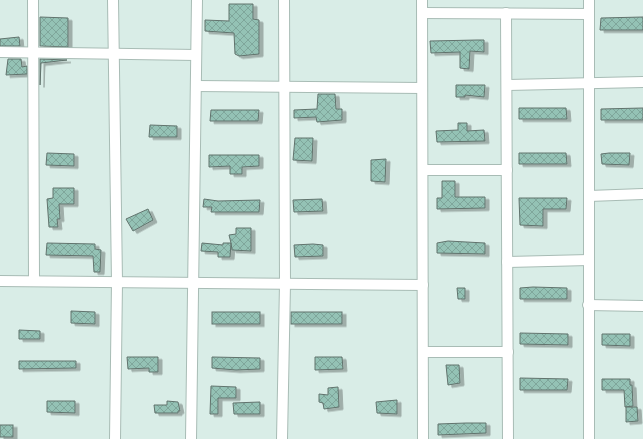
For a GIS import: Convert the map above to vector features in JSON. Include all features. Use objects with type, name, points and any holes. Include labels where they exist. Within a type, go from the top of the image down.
[{"type":"street","points":[[33,0],[34,281]]},
{"type":"street","points":[[113,0],[116,282],[115,439]]},
{"type":"street","points":[[191,439],[197,0]]},
{"type":"street","points":[[282,439],[284,284],[284,0]]},
{"type":"street","points":[[422,0],[423,439]]},
{"type":"street","points":[[589,0],[589,439]]},
{"type":"street","points":[[422,13],[589,14]]},
{"type":"street","points":[[506,13],[508,439]]},
{"type":"street","points":[[0,52],[196,55]]},
{"type":"street","points":[[507,85],[643,82]]},
{"type":"street","points":[[196,86],[422,88]]},
{"type":"street","points":[[423,170],[507,170]]},
{"type":"street","points":[[589,196],[643,194]]},
{"type":"street","points":[[507,262],[588,260]]},
{"type":"street","points":[[0,281],[423,285]]},
{"type":"street","points":[[588,305],[643,306]]},
{"type":"street","points":[[423,352],[508,352]]},
{"type":"building","points":[[229,4],[253,4],[253,19],[259,20],[259,54],[239,56],[235,54],[234,33],[205,31],[205,20],[229,21]]},
{"type":"building","points":[[40,17],[68,18],[68,47],[40,46]]},
{"type":"building","points":[[643,17],[643,30],[600,30],[601,18]]},
{"type":"building","points":[[19,37],[20,46],[0,46],[0,39]]},
{"type":"building","points":[[484,40],[484,52],[470,51],[469,69],[460,68],[460,52],[431,53],[430,41]]},
{"type":"building","points":[[8,59],[21,59],[22,67],[27,66],[27,74],[6,75]]},
{"type":"building","points":[[40,59],[67,60],[41,63],[40,85]]},
{"type":"building","points":[[456,85],[485,85],[484,97],[465,95],[465,97],[456,97]]},
{"type":"building","points":[[318,94],[335,94],[336,109],[342,109],[342,120],[317,122],[316,117],[294,118],[294,110],[317,109]]},
{"type":"building","points":[[519,108],[566,108],[567,119],[519,119]]},
{"type":"building","points":[[643,108],[643,120],[601,120],[601,109]]},
{"type":"building","points":[[211,110],[259,110],[258,121],[210,121]]},
{"type":"building","points":[[458,123],[467,123],[467,131],[484,130],[485,141],[437,142],[436,131],[458,130]]},
{"type":"building","points":[[150,125],[177,126],[177,137],[149,137]]},
{"type":"building","points":[[295,138],[313,138],[312,161],[293,160]]},
{"type":"building","points":[[47,153],[74,154],[74,166],[46,165]]},
{"type":"building","points":[[519,153],[566,153],[567,164],[519,164]]},
{"type":"building","points":[[630,153],[629,165],[602,164],[601,154]]},
{"type":"building","points":[[209,155],[259,155],[259,166],[242,167],[242,174],[230,174],[230,166],[209,167]]},
{"type":"building","points":[[386,159],[385,182],[371,181],[371,160]]},
{"type":"building","points":[[442,181],[455,181],[455,197],[485,197],[485,208],[437,209],[437,198],[442,198]]},
{"type":"building","points":[[53,188],[74,188],[74,204],[59,204],[60,219],[57,219],[58,227],[49,227],[47,199],[53,198]]},
{"type":"building","points":[[519,198],[567,198],[566,209],[543,209],[543,226],[520,225]]},
{"type":"building","points":[[204,199],[218,201],[260,200],[259,212],[211,212],[212,207],[203,207]]},
{"type":"building","points":[[322,199],[323,211],[294,212],[293,200]]},
{"type":"building","points":[[148,209],[153,220],[133,231],[126,219]]},
{"type":"building","points":[[236,228],[251,228],[251,251],[232,250],[229,235],[236,234]]},
{"type":"building","points":[[448,241],[485,243],[485,254],[437,253],[437,243]]},
{"type":"building","points":[[47,243],[95,244],[95,249],[101,250],[100,272],[94,272],[93,256],[46,255]]},
{"type":"building","points":[[202,243],[223,245],[223,243],[231,243],[230,257],[218,257],[218,252],[201,251]]},
{"type":"building","points":[[294,245],[323,245],[323,256],[295,257]]},
{"type":"building","points":[[457,288],[465,288],[465,299],[458,299]]},
{"type":"building","points":[[520,288],[567,288],[567,299],[520,299]]},
{"type":"building","points":[[71,311],[95,312],[95,324],[71,323]]},
{"type":"building","points":[[212,312],[260,312],[260,324],[212,324]]},
{"type":"building","points":[[291,312],[342,312],[342,324],[291,324]]},
{"type":"building","points":[[19,330],[40,331],[40,339],[19,339]]},
{"type":"building","points":[[520,333],[568,334],[568,345],[520,344]]},
{"type":"building","points":[[602,334],[630,334],[630,346],[602,345]]},
{"type":"building","points":[[127,357],[158,357],[158,372],[149,372],[149,368],[128,369]]},
{"type":"building","points":[[212,357],[260,358],[260,369],[236,370],[212,368]]},
{"type":"building","points":[[315,357],[342,357],[343,369],[315,370]]},
{"type":"building","points":[[19,361],[76,361],[76,368],[19,369]]},
{"type":"building","points":[[446,365],[459,365],[460,383],[448,385]]},
{"type":"building","points":[[520,378],[568,379],[567,390],[520,390]]},
{"type":"building","points":[[602,379],[630,379],[630,385],[632,385],[633,406],[625,407],[624,390],[602,390]]},
{"type":"building","points":[[211,386],[236,387],[236,398],[218,398],[218,414],[210,414]]},
{"type":"building","points":[[338,387],[339,407],[324,409],[323,403],[319,402],[319,394],[328,395],[328,388]]},
{"type":"building","points":[[397,400],[397,414],[377,413],[376,402]]},
{"type":"building","points":[[47,401],[75,401],[75,413],[47,412]]},
{"type":"building","points":[[167,401],[178,402],[180,411],[178,411],[178,413],[155,413],[154,405],[167,405]]},
{"type":"building","points":[[260,402],[260,414],[234,414],[233,403]]},
{"type":"building","points":[[626,407],[637,407],[638,421],[626,422]]},
{"type":"building","points":[[486,423],[486,433],[438,435],[438,424]]},
{"type":"building","points":[[0,425],[13,425],[13,437],[0,437]]}]
